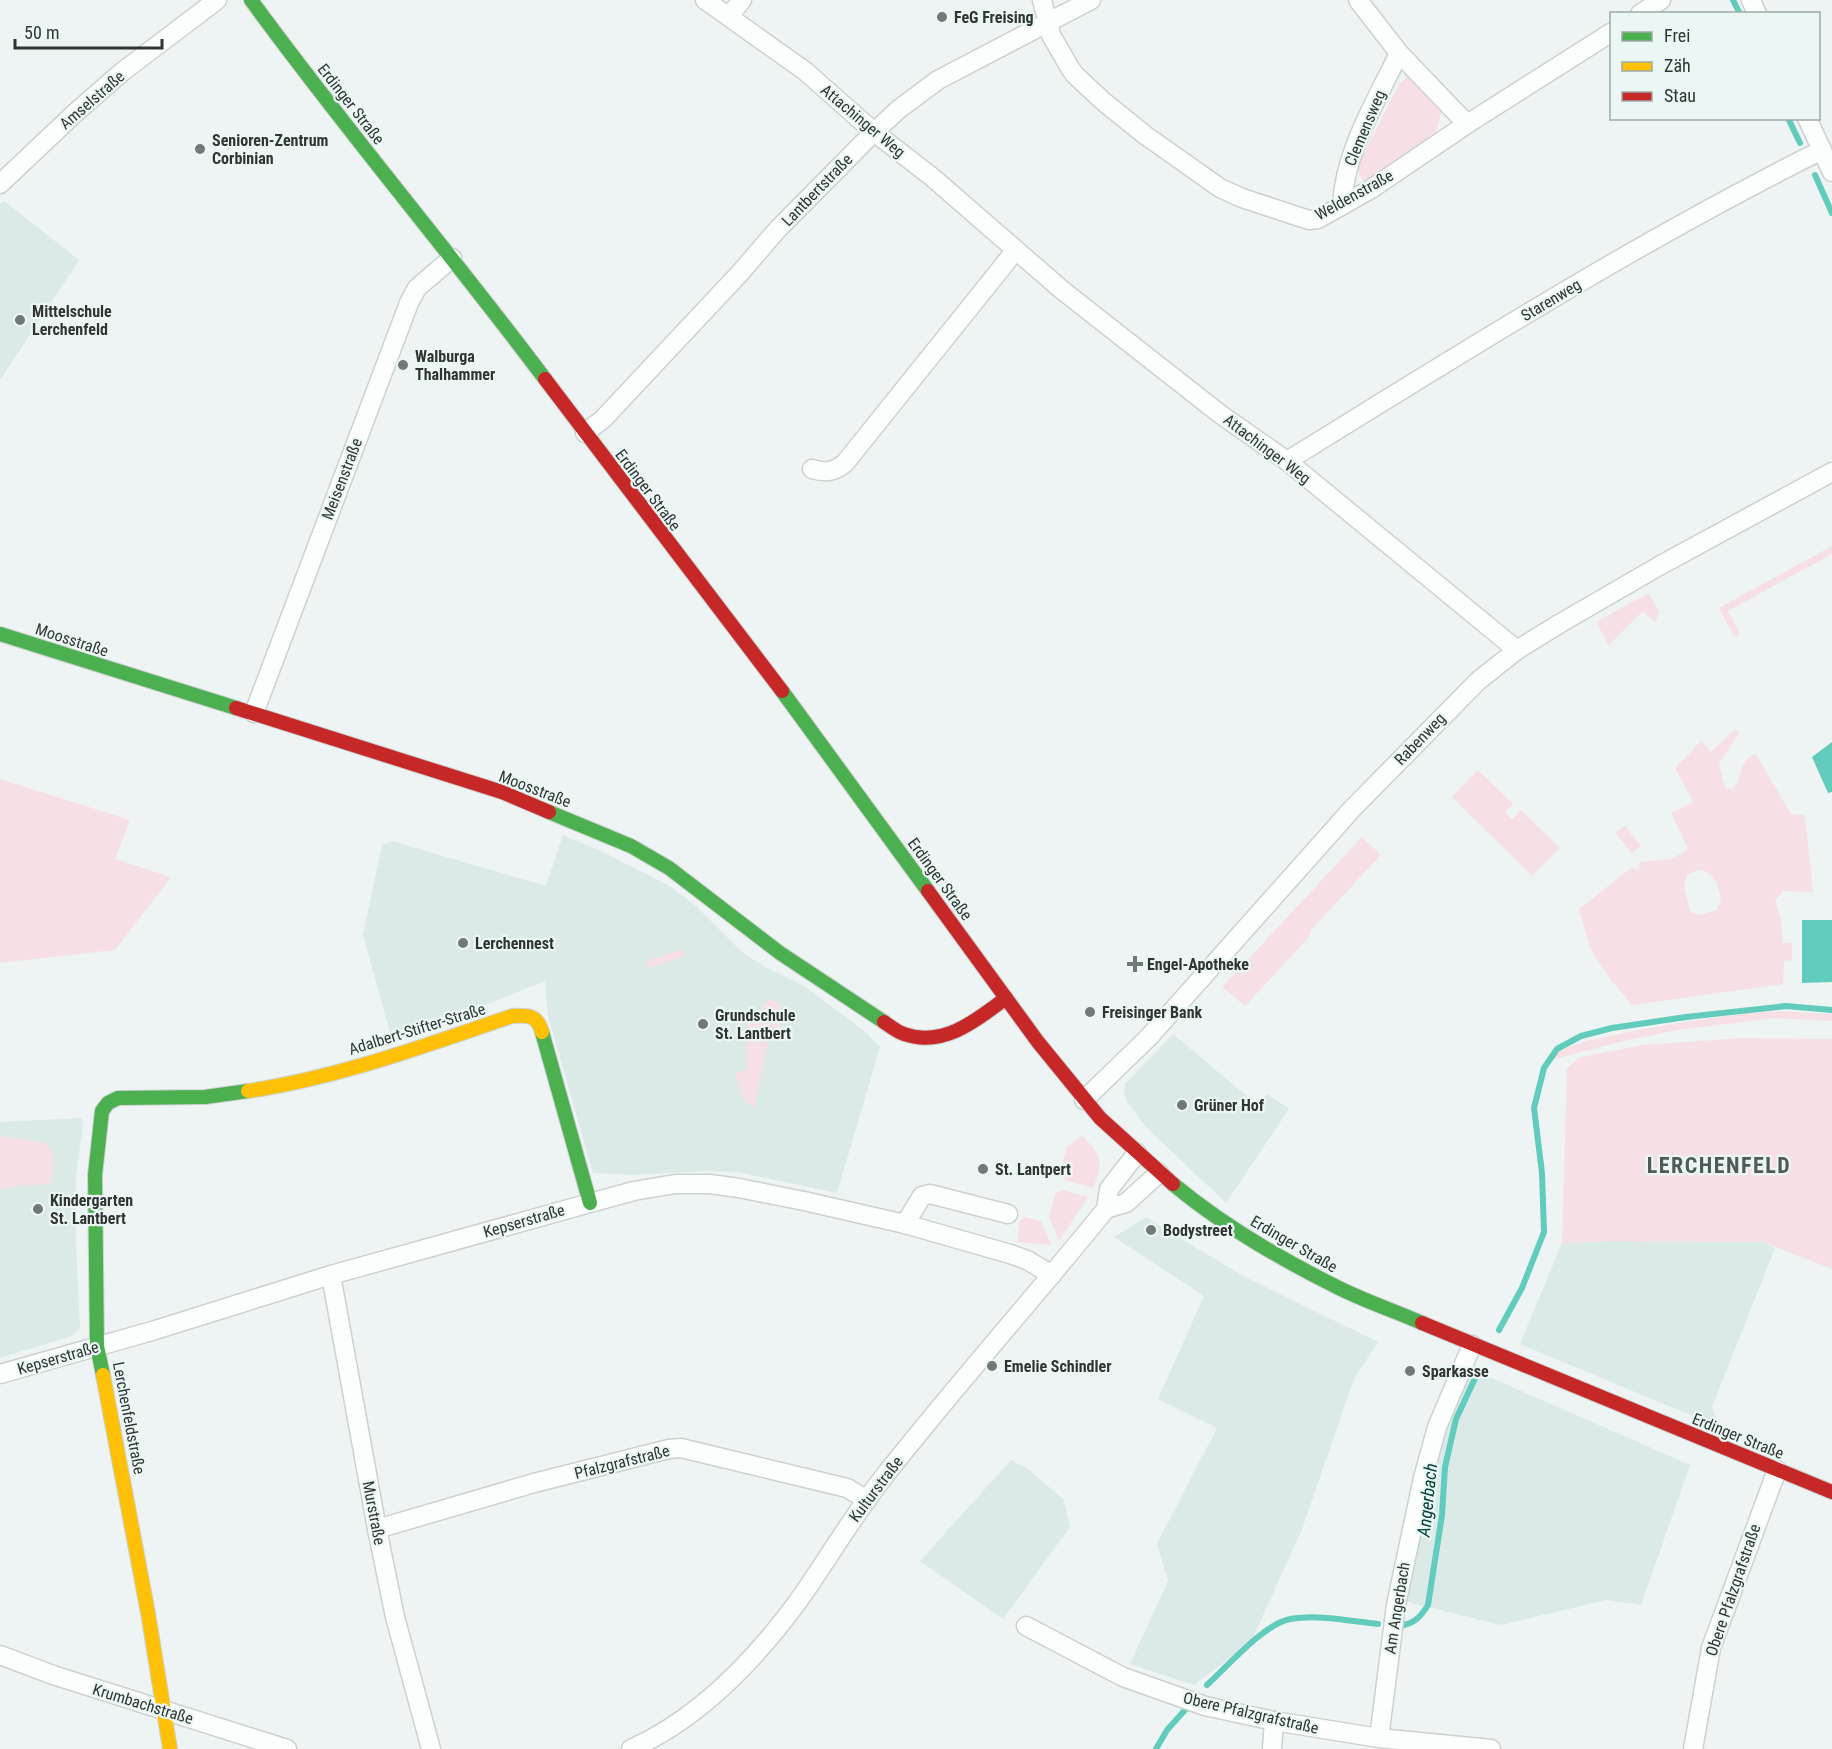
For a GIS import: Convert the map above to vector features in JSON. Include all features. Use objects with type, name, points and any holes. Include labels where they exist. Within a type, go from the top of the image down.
[{"type":"street","name":"Amselstraße","points":[[0,184],[122,72],[217,0]]},
{"type":"street","name":"Erdinger Straße","points":[[251,0],[302,69],[452,258],[793,706],[1006,998],[1084,1100],[1137,1153],[1193,1201],[1216,1217],[1301,1268],[1359,1297],[1832,1492]]},
{"type":"street","name":"Attachinger Weg","points":[[705,0],[805,71],[874,132],[932,177],[1015,251],[1139,352],[1220,414],[1287,461],[1517,650]]},
{"type":"street","points":[[729,16],[742,0]]},
{"type":"street","name":"Weldenstraße","points":[[1042,0],[1055,43],[1075,75],[1145,135],[1220,188],[1242,198],[1309,220],[1318,219],[1371,189],[1467,124],[1610,33]]},
{"type":"street","name":"Lantbertstraße","points":[[585,434],[603,419],[740,273],[777,230],[874,132],[923,89],[1091,0]]},
{"type":"street","points":[[1358,0],[1399,53],[1467,124]]},
{"type":"street","points":[[1643,12],[1661,0]]},
{"type":"street","name":"Clemensweg","points":[[1342,205],[1343,183],[1349,160],[1399,53]]},
{"type":"street","points":[[1808,120],[1832,172]]},
{"type":"street","name":"Starenweg","points":[[1287,461],[1616,261],[1734,194],[1822,150]]},
{"type":"street","points":[[812,469],[823,472],[836,470],[845,463],[1015,251]]},
{"type":"street","name":"Meisenstraße","points":[[254,714],[409,303],[417,288],[452,258]]},
{"type":"street","name":"Rabenweg","points":[[1084,1100],[1149,1037],[1368,791],[1478,681],[1517,650],[1648,572],[1832,472]]},
{"type":"street","name":"Moosstraße","points":[[0,634],[502,792],[640,850],[706,895],[780,953],[903,1034],[920,1038],[937,1038],[954,1034],[1006,998]]},
{"type":"street","name":"Adalbert-Stifter-Straße","points":[[118,1098],[205,1097],[280,1086],[416,1049],[512,1016],[527,1015],[535,1018],[539,1023],[590,1203]]},
{"type":"street","name":"Lerchenfeldstraße","points":[[118,1098],[108,1103],[102,1110],[95,1175],[98,1346],[123,1474],[170,1749]]},
{"type":"street","name":"Kulturstraße","points":[[631,1749],[700,1706],[753,1656],[796,1603],[886,1474],[1106,1209],[1109,1189],[1137,1153]]},
{"type":"street","name":"Kulturstraße","points":[[1106,1209],[1126,1203],[1159,1173]]},
{"type":"street","name":"Kepserstraße","points":[[0,1374],[331,1275],[658,1186],[710,1184],[804,1201],[905,1224],[1010,1254],[1052,1275]]},
{"type":"street","points":[[905,1224],[922,1196],[930,1194],[1008,1214]]},
{"type":"street","name":"Murstraße","points":[[331,1275],[395,1617],[431,1749]]},
{"type":"street","name":"Am Angerbach","points":[[1379,1738],[1396,1605],[1421,1490],[1437,1427],[1472,1345]]},
{"type":"street","name":"Pfalzgrafstraße","points":[[377,1530],[534,1483],[669,1449],[693,1451],[829,1483],[847,1488],[867,1500]]},
{"type":"street","name":"Obere Pfalzgrafstraße","points":[[1693,1749],[1711,1648],[1777,1470]]},
{"type":"street","name":"Obere Pfalzgrafstraße","points":[[1026,1626],[1123,1677],[1205,1706],[1274,1721],[1379,1738],[1491,1749]]},
{"type":"street","name":"Krumbachstraße","points":[[0,1655],[53,1675],[287,1749]]},
{"type":"street","points":[[1272,1749],[1274,1721]]},
{"type":"shaded area","points":[[1409,75],[1442,108],[1436,132],[1371,180],[1365,181],[1359,175],[1360,161],[1399,84]]},
{"type":"shaded area","name":"Mittelschule Lerchenfeld","points":[[4,201],[79,260],[0,380],[0,204]]},
{"type":"shaded area","points":[[1832,546],[1832,554],[1728,611],[1740,634],[1734,637],[1719,608]]},
{"type":"shaded area","points":[[1649,593],[1659,612],[1655,622],[1643,611],[1609,645],[1596,622]]},
{"type":"shaded area","points":[[1735,729],[1739,733],[1719,764],[1725,788],[1733,789],[1744,764],[1756,754],[1791,814],[1805,815],[1813,892],[1783,891],[1775,901],[1781,919],[1783,943],[1792,943],[1792,960],[1784,961],[1783,984],[1632,1005],[1610,979],[1590,948],[1579,909],[1631,868],[1640,870],[1639,862],[1672,859],[1688,849],[1671,813],[1693,802],[1675,768],[1701,741],[1711,752]],"holes":[[[1698,870],[1703,871],[1714,880],[1721,899],[1717,910],[1702,915],[1690,912],[1684,886],[1687,875]]]},
{"type":"shaded area","points":[[1832,742],[1832,792],[1828,793],[1812,757]]},
{"type":"shaded area","points":[[1478,770],[1513,804],[1505,812],[1512,819],[1521,810],[1560,848],[1532,876],[1452,797]]},
{"type":"shaded area","points":[[0,779],[130,820],[115,859],[171,877],[115,950],[0,963]]},
{"type":"shaded area","points":[[1625,826],[1641,846],[1632,853],[1615,833]]},
{"type":"shaded area","name":"Grundschule St. Lantbert","points":[[563,835],[603,852],[671,887],[696,906],[742,952],[763,966],[804,986],[866,1032],[880,1047],[837,1193],[737,1172],[705,1171],[635,1175],[593,1173],[548,1016],[545,981],[416,1033],[391,1036],[363,935],[382,845],[392,841],[546,886]]},
{"type":"shaded area","points":[[1362,837],[1381,855],[1311,930],[1309,937],[1245,1006],[1222,987]]},
{"type":"shaded area","points":[[1802,920],[1832,920],[1832,982],[1802,983]]},
{"type":"shaded area","points":[[682,949],[684,956],[649,968],[646,961]]},
{"type":"shaded area","points":[[773,999],[781,1008],[780,1029],[771,1028],[754,1108],[742,1097],[735,1073],[747,1069],[747,1014],[760,1013],[766,1002]]},
{"type":"shaded area","points":[[1779,1011],[1832,1014],[1832,1021],[1775,1018],[1678,1030],[1554,1059],[1555,1054],[1564,1049],[1603,1037],[1706,1019]]},
{"type":"shaded area","points":[[1173,1034],[1255,1103],[1268,1094],[1289,1109],[1226,1203],[1146,1127],[1127,1102],[1124,1093],[1125,1084]]},
{"type":"shaded area","points":[[1742,1038],[1832,1039],[1832,1269],[1763,1242],[1562,1243],[1567,1069],[1578,1058],[1642,1045]]},
{"type":"shaded area","name":"Kindergarten St. Lantbert","points":[[81,1118],[83,1124],[76,1176],[80,1329],[68,1337],[0,1358],[0,1122]]},
{"type":"shaded area","points":[[0,1136],[46,1143],[53,1157],[51,1183],[0,1190]]},
{"type":"shaded area","points":[[1082,1136],[1094,1148],[1099,1159],[1099,1172],[1093,1188],[1066,1180],[1060,1172],[1067,1147]]},
{"type":"shaded area","points":[[1062,1190],[1088,1197],[1059,1241],[1049,1217],[1055,1194]]},
{"type":"shaded area","points":[[1025,1217],[1041,1221],[1051,1245],[1017,1242],[1020,1220]]},
{"type":"shaded area","points":[[1146,1217],[1241,1275],[1378,1342],[1354,1379],[1302,1529],[1251,1642],[1194,1685],[1130,1664],[1168,1581],[1157,1544],[1217,1428],[1158,1399],[1204,1296],[1114,1237]]},
{"type":"shaded area","points":[[1763,1242],[1775,1248],[1712,1407],[1719,1427],[1520,1344],[1562,1243]]},
{"type":"shaded area","points":[[1471,1369],[1690,1465],[1641,1605],[1606,1600],[1501,1625],[1408,1602],[1417,1548],[1444,1431]]},
{"type":"shaded area","points":[[1011,1460],[1028,1469],[1064,1500],[1070,1527],[1003,1619],[920,1561]]},
{"type":"waterway","points":[[1733,0],[1739,12]]},
{"type":"waterway","points":[[1789,120],[1800,143]]},
{"type":"waterway","points":[[1815,175],[1832,213]]},
{"type":"waterway","points":[[1499,1330],[1522,1288],[1544,1232],[1542,1173],[1534,1108],[1544,1068],[1557,1049],[1581,1036],[1612,1028],[1686,1017],[1786,1006],[1832,1010]]},
{"type":"waterway","name":"Angerbach","points":[[1404,1625],[1418,1618],[1428,1605],[1442,1515],[1445,1467],[1456,1419],[1478,1372]]},
{"type":"waterway","name":"Angerbach","points":[[1207,1685],[1258,1637],[1280,1622],[1312,1617],[1378,1624]]},
{"type":"waterway","name":"Angerbach","points":[[1156,1749],[1167,1730],[1185,1710]]},
{"type":"traffic: fast","points":[[251,0],[323,96],[545,379]]},
{"type":"traffic: fast","points":[[0,634],[236,708]]},
{"type":"traffic: fast","points":[[782,691],[928,891]]},
{"type":"traffic: fast","points":[[549,812],[631,846],[669,868],[780,953],[884,1022]]},
{"type":"traffic: fast","points":[[542,1032],[590,1203]]},
{"type":"traffic: fast","points":[[103,1375],[97,1346],[95,1175],[102,1111],[108,1103],[118,1098],[205,1097],[248,1091]]},
{"type":"traffic: fast","points":[[1173,1184],[1230,1226],[1291,1263],[1333,1285],[1422,1323]]},
{"type":"traffic: slow","points":[[248,1091],[348,1069],[512,1016],[532,1017],[538,1022],[542,1032]]},
{"type":"traffic: slow","points":[[103,1375],[148,1613],[170,1749]]},
{"type":"traffic: jam","points":[[545,379],[782,691]]},
{"type":"traffic: jam","points":[[236,708],[502,792],[549,812]]},
{"type":"traffic: jam","points":[[928,891],[1038,1042],[1100,1118],[1173,1184]]},
{"type":"traffic: jam","points":[[884,1022],[904,1034],[918,1037],[946,1035],[971,1023],[1006,998]]},
{"type":"traffic: jam","points":[[1422,1323],[1832,1492]]},
{"type":"place","name":"FeG Freising","points":[[942,17]]},
{"type":"place","name":"Senioren-Zentrum Corbinian","points":[[200,149]]},
{"type":"place","name":"Mittelschule Lerchenfeld","points":[[20,320]]},
{"type":"place","name":"Walburga Thalhammer","points":[[403,365]]},
{"type":"place","name":"Lerchennest","points":[[463,943]]},
{"type":"place","name":"Engel-Apotheke","points":[[1135,964]]},
{"type":"place","name":"Freisinger Bank","points":[[1090,1012]]},
{"type":"place","name":"Grundschule St. Lantbert","points":[[703,1024]]},
{"type":"place","name":"Grüner Hof","points":[[1182,1105]]},
{"type":"place","name":"St. Lantpert","points":[[983,1169]]},
{"type":"place","name":"Kindergarten St. Lantbert","points":[[38,1209]]},
{"type":"place","name":"Bodystreet","points":[[1151,1230]]},
{"type":"place","name":"Emelie Schindler","points":[[992,1366]]},
{"type":"place","name":"Sparkasse","points":[[1410,1371]]},
{"type":"district","name":"LERCHENFELD","points":[[1719,1165]]}]
